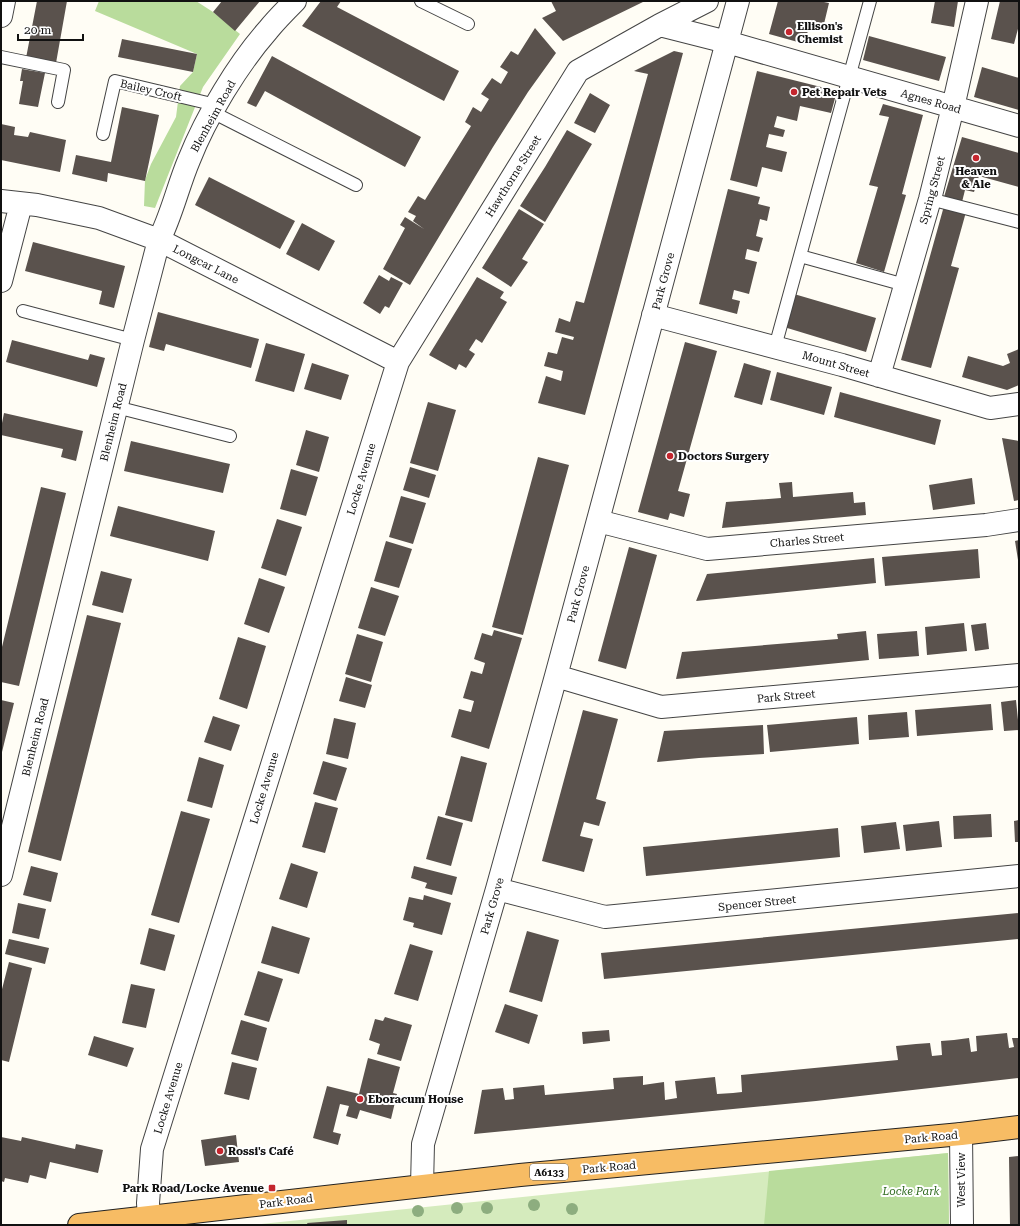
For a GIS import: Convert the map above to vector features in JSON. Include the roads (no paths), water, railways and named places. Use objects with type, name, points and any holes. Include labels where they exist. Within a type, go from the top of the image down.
[{"type":"highway","name":"Park Road","points":[[80,1225],[520,1175],[961,1134],[1019,1127]]},
{"type":"street","points":[[1,16],[4,1]]},
{"type":"street","name":"Blenheim Road","points":[[1,875],[116,407],[159,240],[167,225],[189,160],[214,109],[241,66],[268,30],[295,1]]},
{"type":"street","name":"Hawthorne Street","points":[[398,362],[578,71],[660,25],[708,1]]},
{"type":"street","name":"Park Grove","points":[[422,1186],[423,1144],[497,889],[556,676],[738,1]]},
{"type":"street","name":"Spring Street","points":[[879,376],[930,199],[977,1]]},
{"type":"street","points":[[660,25],[727,42]]},
{"type":"street","name":"Agnes Road","points":[[727,42],[1019,126]]},
{"type":"street","points":[[1,281],[11,202]]},
{"type":"street","name":"Longcar Lane","points":[[11,202],[37,205],[99,218],[159,240],[398,362]]},
{"type":"street","name":"Mount Street","points":[[653,315],[775,347],[990,408],[1019,404]]},
{"type":"street","name":"Locke Avenue","points":[[149,1218],[148,1203],[152,1149],[398,362]]},
{"type":"street","name":"Charles Street","points":[[598,521],[707,548],[978,526],[1019,520]]},
{"type":"street","name":"Park Street","points":[[556,676],[661,706],[1019,675]]},
{"type":"street","name":"Spencer Street","points":[[497,889],[605,917],[1019,876]]},
{"type":"street","name":"West View","points":[[961,1134],[962,1225]]},
{"type":"lane","points":[[421,1],[468,24]]},
{"type":"lane","points":[[775,347],[870,1]]},
{"type":"lane","points":[[1,57],[64,70],[58,102]]},
{"type":"lane","name":"Bailey Croft","points":[[103,134],[115,82],[214,109]]},
{"type":"lane","points":[[214,109],[356,185]]},
{"type":"lane","points":[[930,199],[1019,222]]},
{"type":"lane","points":[[800,256],[905,285]]},
{"type":"lane","points":[[23,311],[133,340]]},
{"type":"lane","points":[[116,407],[230,436]]},
{"type":"place","name":"Ellison's Chemist","points":[[789,32]]},
{"type":"place","name":"Pet Repair Vets","points":[[794,92]]},
{"type":"place","name":"Heaven & Ale","points":[[976,158]]},
{"type":"place","name":"Doctors Surgery","points":[[670,456]]},
{"type":"place","name":"Eboracum House","points":[[360,1099]]},
{"type":"place","name":"Rossi's Café","points":[[220,1151]]},
{"type":"place","name":"Park Road/Locke Avenue","points":[[272,1188]]},
{"type":"park label","name":"Locke Park","points":[[911,1191]]}]
